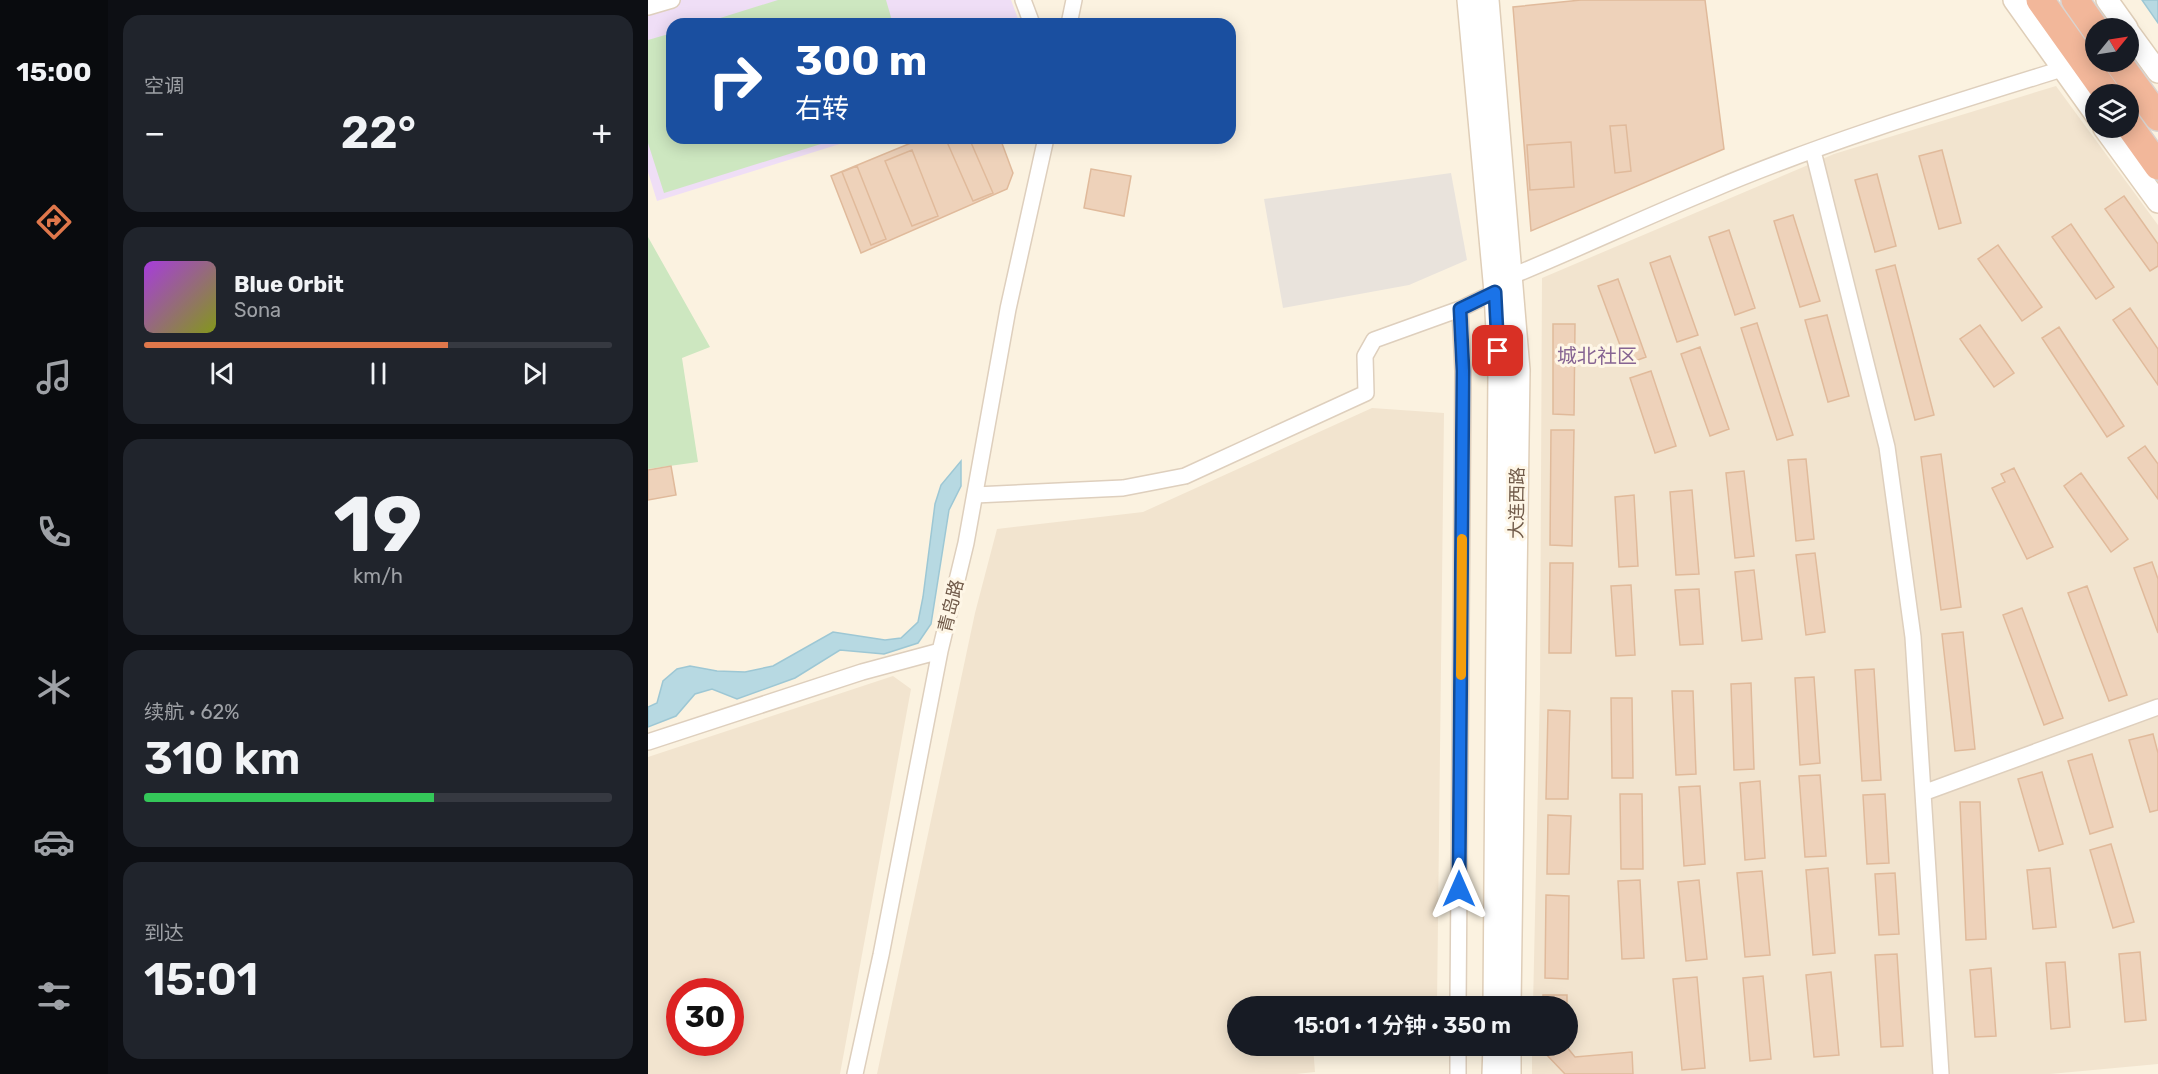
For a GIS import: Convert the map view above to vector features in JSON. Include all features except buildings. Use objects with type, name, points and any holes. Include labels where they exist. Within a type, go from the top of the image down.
[{"type":"highway","points":[[2040,0],[2100,84]]},
{"type":"highway","points":[[2075,0],[2088,18]]},
{"type":"highway","points":[[2125,72],[2158,117]]},
{"type":"highway","points":[[2138,138],[2158,166]]},
{"type":"main road","name":"大连西路","points":[[1468,0],[1495,292],[1499,370],[1494,996]]},
{"type":"main road","name":"大连西路","points":[[1488,0],[1519,370],[1510,996]]},
{"type":"main road","points":[[2014,0],[2085,100]]},
{"type":"main road","points":[[2107,0],[2120,18]]},
{"type":"main road","points":[[2139,45],[2158,72]]},
{"type":"main road","points":[[2111,138],[2158,202]]},
{"type":"main road","points":[[1493,1074],[1494,1056]]},
{"type":"main road","points":[[1510,1056],[1510,1074]]},
{"type":"street","points":[[648,7],[672,0]]},
{"type":"street","points":[[1023,0],[1030,18]]},
{"type":"street","points":[[1070,18],[1074,0]]},
{"type":"street","points":[[1512,276],[1710,190],[1882,125],[2062,69]]},
{"type":"street","name":"青岛路","points":[[855,1074],[881,955],[940,651],[966,543],[1008,309],[1045,144]]},
{"type":"street","points":[[1813,151],[1887,447],[1913,637],[1941,1074]]},
{"type":"street","points":[[975,495],[1123,488],[1185,476],[1366,393],[1365,356],[1374,340],[1460,309],[1495,292]]},
{"type":"street","points":[[1458,996],[1463,383],[1460,309]]},
{"type":"street","points":[[648,742],[862,672],[940,651]]},
{"type":"street","points":[[1923,793],[2158,707]]},
{"type":"street","points":[[1458,1056],[1458,1074]]},
{"type":"shaded area","points":[[648,0],[1011,0],[1018,18],[666,18],[666,144],[840,144],[657,201],[648,172]]},
{"type":"shaded area","points":[[2056,86],[2085,126],[2085,138],[2094,138],[2158,225],[2158,1064],[2050,1074],[1532,1074],[1532,1056],[1578,1056],[1578,996],[1533,996],[1540,690],[1542,278],[1834,154]]},
{"type":"shaded area","points":[[1451,173],[1467,260],[1409,285],[1283,308],[1264,199]]},
{"type":"shaded area","points":[[1372,408],[1444,413],[1437,996],[1227,996],[1227,1056],[1314,1056],[1315,1072],[1296,1074],[877,1074],[975,613],[997,529],[1143,512]]},
{"type":"shaded area","points":[[893,676],[911,689],[840,1074],[648,1074],[648,757]]},
{"type":"green space","points":[[778,0],[886,0],[891,18],[720,18]]},
{"type":"green space","points":[[666,35],[666,144],[821,144],[664,193],[648,143],[648,40]]},
{"type":"green space","points":[[648,237],[710,347],[682,358],[698,462],[648,469]]},
{"type":"water","points":[[2142,0],[2158,0],[2158,23]]},
{"type":"water","points":[[961,461],[961,486],[949,510],[931,624],[918,643],[884,654],[840,650],[795,678],[737,699],[712,689],[695,694],[676,716],[648,727],[648,707],[657,703],[663,681],[677,669],[690,666],[717,671],[745,672],[773,666],[833,632],[885,640],[901,638],[918,622],[935,504],[941,485]]},
{"type":"slow traffic","points":[[1461,675],[1462,539]]},
{"type":"district","name":"城北社区","points":[[1597,356]]},
{"type":"route","points":[[1459,889],[1463,371],[1460,309],[1495,292],[1498,351]]}]
